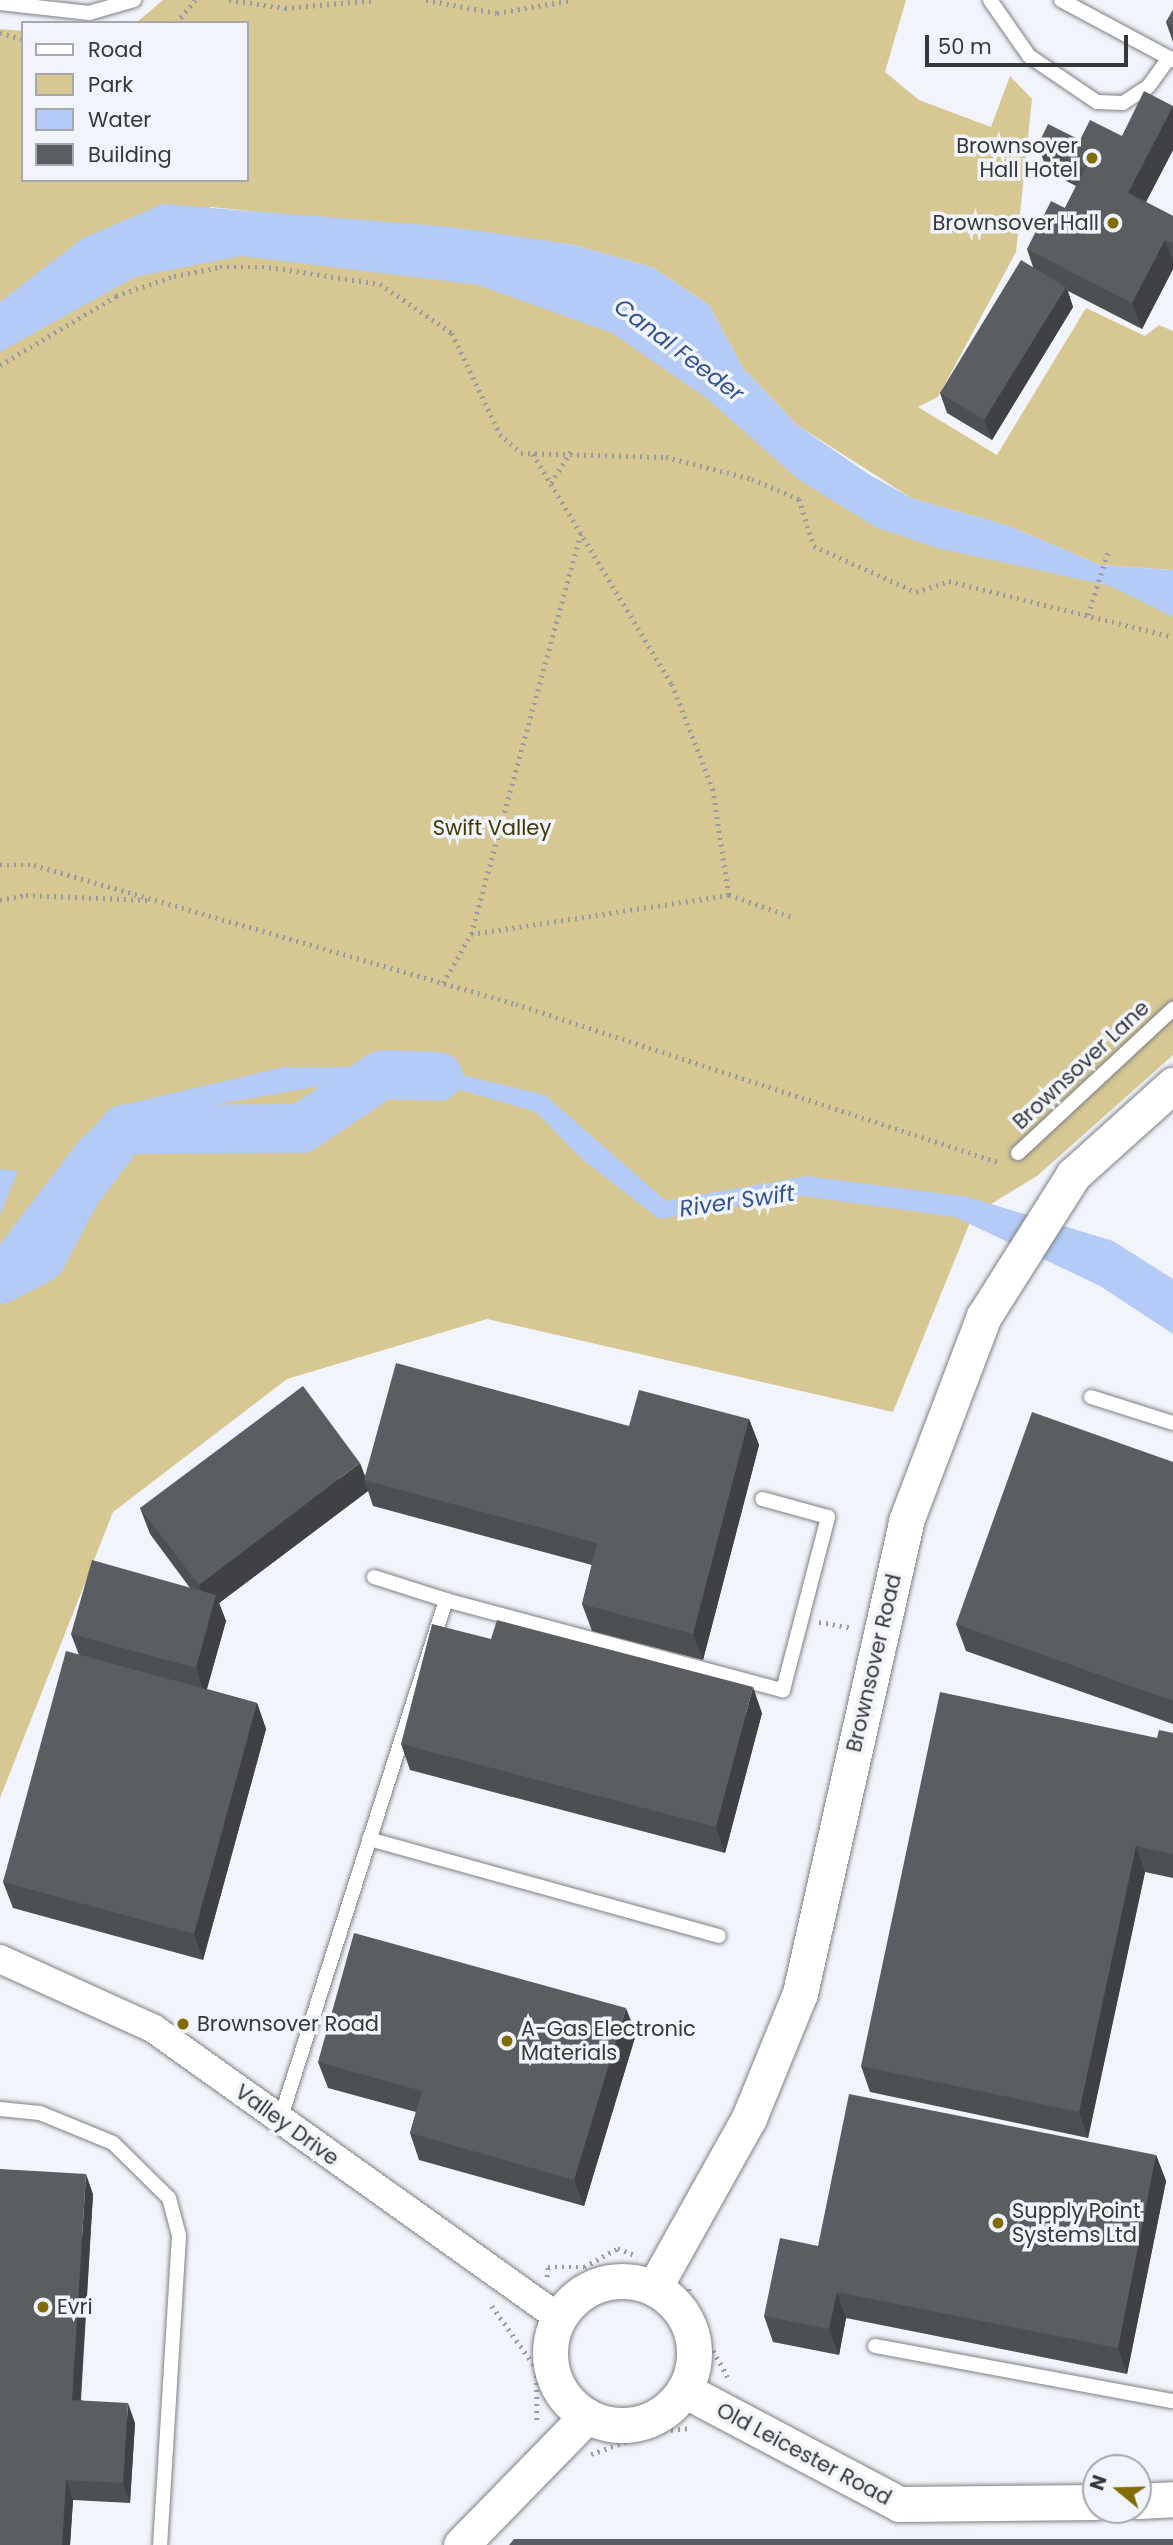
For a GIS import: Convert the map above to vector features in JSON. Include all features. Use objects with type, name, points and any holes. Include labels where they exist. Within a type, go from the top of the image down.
[{"type":"street","name":"Brownsover Road","points":[[654,2288],[749,2118],[800,1993],[906,1521],[1005,1273],[1073,1175],[1173,1085]]},
{"type":"street","name":"Valley Drive","points":[[0,1959],[154,2029],[559,2318]]},
{"type":"street","points":[[611,2281],[654,2288],[674,2302],[691,2332],[693,2368],[684,2390],[670,2407],[630,2425],[587,2416],[569,2402],[554,2373],[551,2339],[559,2318],[590,2288],[611,2281]]},
{"type":"street","name":"Old Leicester Road","points":[[684,2390],[899,2504],[1082,2502]]},
{"type":"street","points":[[461,2545],[587,2416]]},
{"type":"street","points":[[1152,2500],[1173,2499]]},
{"type":"lane","points":[[0,3],[89,13],[134,0]]},
{"type":"lane","points":[[990,0],[1029,56],[1097,102],[1123,103],[1148,87],[1171,59],[1061,0]]},
{"type":"lane","name":"Brownsover Lane","points":[[1018,1153],[1173,1009]]},
{"type":"lane","points":[[1091,1397],[1173,1423]]},
{"type":"lane","points":[[374,1577],[446,1600],[783,1689],[828,1517],[762,1499]]},
{"type":"lane","points":[[280,2120],[446,1600]]},
{"type":"lane","points":[[369,1839],[719,1936]]},
{"type":"lane","points":[[0,2109],[40,2113],[113,2143],[169,2198],[179,2236],[160,2545]]},
{"type":"lane","points":[[875,2346],[1173,2401]]},
{"type":"path","points":[[178,21],[195,0]]},
{"type":"path","points":[[229,0],[285,8],[376,0]]},
{"type":"path","points":[[426,0],[497,13],[572,0]]},
{"type":"path","points":[[0,33],[21,38]]},
{"type":"path","points":[[0,365],[116,296],[174,276],[220,267],[338,275],[380,284],[452,333],[500,434],[533,454],[671,684],[713,789],[729,895]]},
{"type":"path","points":[[533,454],[571,450],[686,460],[752,479],[799,499],[814,546],[916,592],[949,581],[1173,637]]},
{"type":"path","points":[[551,483],[571,450]]},
{"type":"path","points":[[443,983],[471,934],[582,532]]},
{"type":"path","points":[[1088,615],[1108,551]]},
{"type":"path","points":[[0,865],[34,865],[443,983],[1004,1164],[1018,1153]]},
{"type":"path","points":[[0,900],[26,895],[158,901]]},
{"type":"path","points":[[471,934],[729,895],[793,917]]},
{"type":"path","points":[[801,1618],[881,1632]]},
{"type":"path","points":[[548,2267],[583,2267],[618,2248]]},
{"type":"path","points":[[690,2279],[693,2314],[728,2377]]},
{"type":"path","points":[[514,2331],[537,2369],[536,2423]]},
{"type":"path","points":[[594,2458],[657,2431],[692,2428]]},
{"type":"green space","points":[[163,0],[906,0],[885,72],[919,100],[991,127],[1010,76],[1032,99],[1016,252],[938,397],[918,407],[997,455],[1086,308],[1145,336],[1159,325],[1173,331],[1173,570],[1100,565],[1009,526],[911,498],[797,425],[743,368],[709,305],[652,267],[570,244],[211,207],[39,274],[0,302],[0,29],[21,31],[21,182],[248,182],[248,21],[138,21]]},
{"type":"green space","name":"Swift Valley","points":[[163,240],[566,279],[856,488],[1173,599],[1173,1055],[1037,1176],[973,1215],[893,1412],[487,1319],[287,1379],[113,1512],[0,1798],[0,329]]},
{"type":"water","name":"Canal Feeder","points":[[163,204],[451,227],[570,244],[652,267],[709,305],[743,368],[797,425],[870,475],[911,498],[1009,526],[1100,565],[1173,570],[1173,617],[1110,586],[937,548],[875,527],[798,479],[705,397],[612,333],[478,285],[241,256],[135,277],[0,352],[0,302],[83,238]]},
{"type":"water","points":[[284,1067],[430,1067],[545,1095],[666,1201],[807,1176],[968,1197],[1113,1241],[1173,1279],[1173,1334],[1100,1286],[955,1217],[802,1196],[659,1219],[582,1159],[536,1112],[447,1086],[362,1079],[133,1119],[109,1139],[24,1253],[0,1268],[0,1244],[79,1141],[114,1107]]},
{"type":"water","points":[[0,1169],[18,1171],[0,1215]]},
{"type":"building","points":[[1173,10],[1173,26],[1166,22]]},
{"type":"building","name":"Brownsover Hall","points":[[1144,91],[1173,106],[1128,193],[1173,216],[1173,244],[1165,240],[1132,303],[1027,249],[1051,201],[1065,208],[1085,169],[1038,145],[1048,124],[1080,140],[1090,120],[1122,136]]},
{"type":"building","points":[[1021,260],[1066,287],[984,420],[940,393]]},
{"type":"building","points":[[396,1363],[629,1426],[639,1390],[749,1419],[693,1634],[582,1604],[597,1543],[364,1480]]},
{"type":"building","points":[[303,1386],[360,1463],[199,1585],[140,1508]]},
{"type":"building","points":[[1032,1412],[1173,1462],[1173,1701],[956,1624]]},
{"type":"building","points":[[92,1560],[216,1595],[196,1668],[71,1634]]},
{"type":"building","points":[[497,1620],[753,1687],[716,1827],[401,1744],[432,1624],[491,1639]]},
{"type":"building","points":[[66,1651],[257,1703],[194,1934],[3,1882]]},
{"type":"building","points":[[940,1692],[1157,1738],[1159,1730],[1173,1733],[1173,1854],[1136,1846],[1079,2112],[861,2066]]},
{"type":"building","points":[[354,1933],[626,2008],[574,2180],[410,2133],[422,2091],[318,2062]]},
{"type":"building","name":"Supply Point Systems Ltd","points":[[849,2094],[1156,2155],[1118,2348],[837,2292],[829,2329],[764,2316],[780,2238],[818,2246]]},
{"type":"building","name":"Evri","points":[[0,2169],[86,2174],[72,2400],[128,2403],[123,2483],[66,2480],[62,2545],[0,2545]]},
{"type":"building","points":[[514,2539],[1173,2539],[1173,2545],[509,2545]]},
{"type":"waterway","name":"River Swift","points":[[0,1279],[41,1257],[76,1191],[123,1129],[301,1128],[382,1074],[438,1076]]},
{"type":"place","name":"Brownsover Hall Hotel","points":[[1092,158]]},
{"type":"place","name":"Brownsover Hall","points":[[1113,223]]},
{"type":"place","name":"Brownsover Road","points":[[183,2024]]},
{"type":"place","name":"A-Gas Electronic Materials","points":[[507,2041]]},
{"type":"place","name":"Supply Point Systems Ltd","points":[[998,2223]]},
{"type":"place","name":"Evri","points":[[43,2307]]}]
